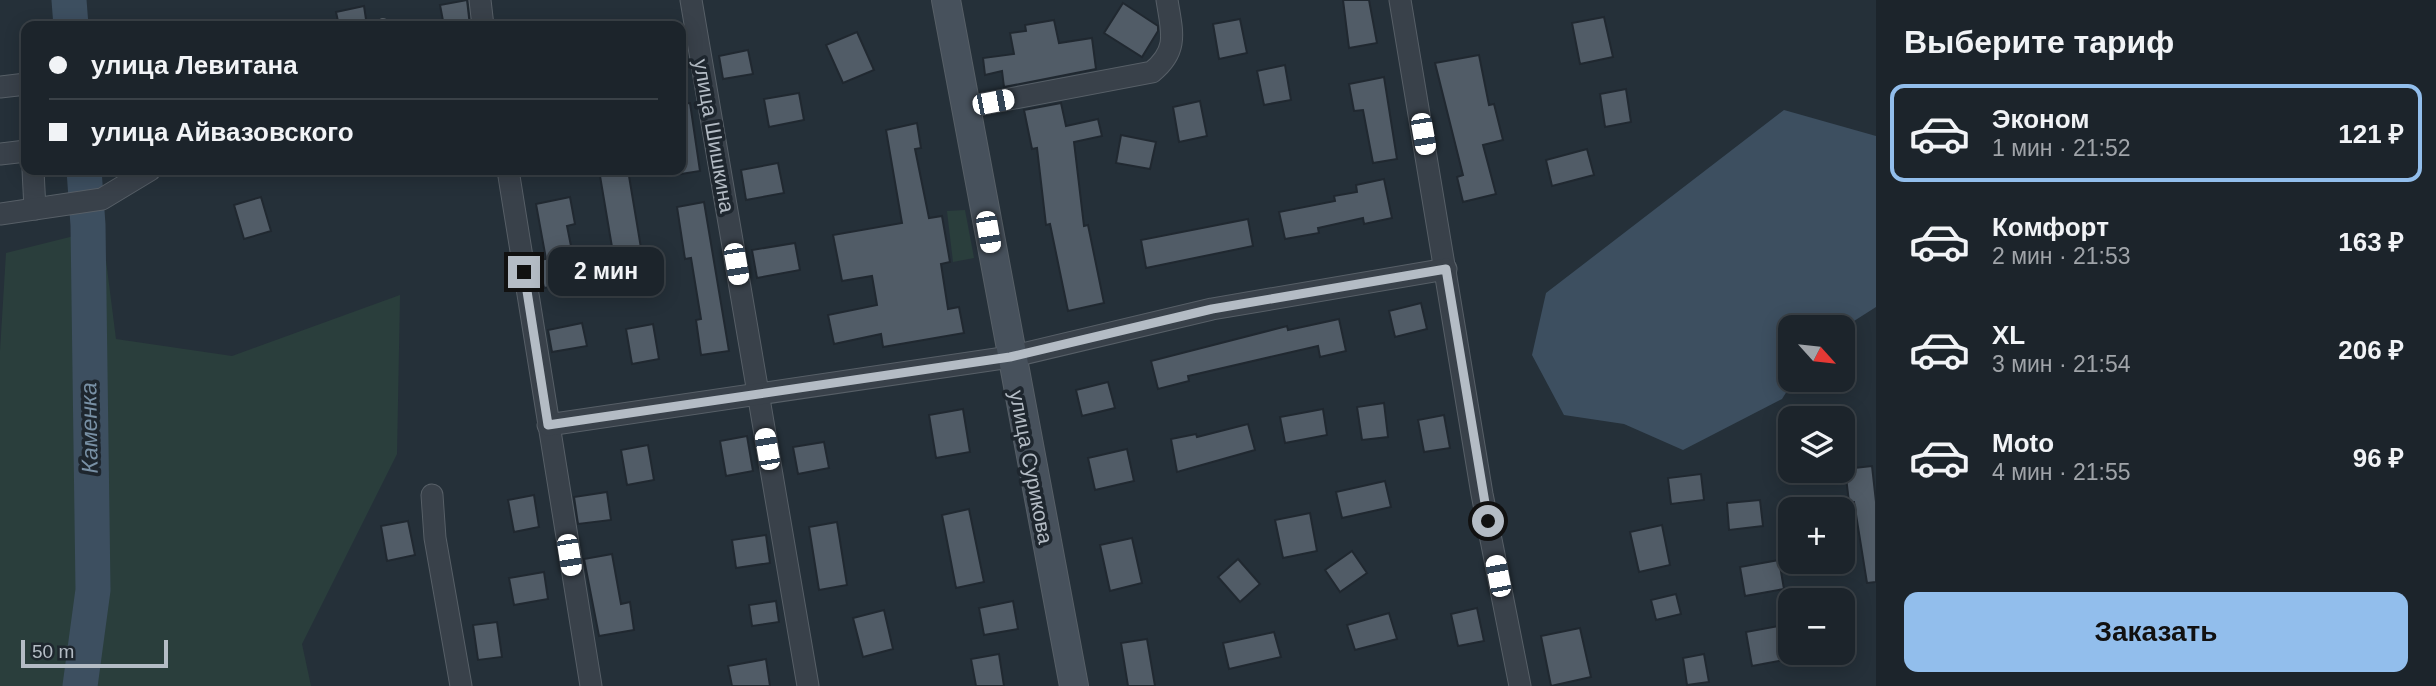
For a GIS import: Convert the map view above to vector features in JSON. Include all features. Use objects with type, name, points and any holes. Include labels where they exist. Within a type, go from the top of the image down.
[{"type":"street","points":[[480,0],[482,21]]},
{"type":"street","name":"улица Шишкина","points":[[691,0],[808,686]]},
{"type":"street","name":"улица Сурикова","points":[[946,0],[1010,357],[1074,686]]},
{"type":"street","points":[[967,107],[1152,72],[1167,60],[1172,43],[1167,0]]},
{"type":"street","points":[[1400,0],[1482,494],[1520,686]]},
{"type":"street","points":[[0,87],[21,85]]},
{"type":"street","points":[[0,154],[21,152]]},
{"type":"street","points":[[33,175],[35,209]]},
{"type":"street","points":[[0,214],[102,199],[142,175]]},
{"type":"street","points":[[509,175],[591,686]]},
{"type":"street","points":[[548,425],[1010,357],[1212,309],[1446,269]]},
{"type":"street","points":[[432,495],[435,538],[461,686]]},
{"type":"green space","points":[[965,210],[974,258],[953,262],[947,211]]},
{"type":"green space","points":[[102,229],[116,339],[232,356],[400,295],[397,454],[302,644],[311,686],[0,686],[0,351],[6,253]]},
{"type":"water","points":[[1784,110],[1876,136],[1876,307],[1855,320],[1855,315],[1778,315],[1778,392],[1786,392],[1782,399],[1683,450],[1624,424],[1564,415],[1532,355],[1546,293]]},
{"type":"building","points":[[467,0],[469,21],[443,21],[440,5]]},
{"type":"building","points":[[1343,0],[1369,0],[1377,43],[1349,48]]},
{"type":"building","points":[[1123,3],[1158,26],[1158,31],[1142,57],[1104,33]]},
{"type":"building","points":[[364,6],[366,21],[338,21],[336,12]]},
{"type":"building","points":[[1604,17],[1613,57],[1580,64],[1572,23]]},
{"type":"building","points":[[1240,19],[1247,53],[1219,59],[1213,24]]},
{"type":"building","points":[[1054,20],[1059,43],[1092,38],[1096,69],[1004,87],[1002,71],[985,75],[983,58],[1014,54],[1010,33],[1026,31],[1025,25]]},
{"type":"building","points":[[857,32],[874,70],[843,83],[826,45]]},
{"type":"building","points":[[748,50],[753,74],[723,79],[719,56]]},
{"type":"building","points":[[1479,55],[1489,105],[1494,104],[1503,140],[1483,145],[1496,194],[1463,202],[1457,177],[1463,175],[1435,63]]},
{"type":"building","points":[[1285,65],[1291,100],[1264,105],[1257,71]]},
{"type":"building","points":[[1384,77],[1397,159],[1373,163],[1363,110],[1354,111],[1349,84]]},
{"type":"building","points":[[1626,89],[1631,122],[1605,127],[1600,94]]},
{"type":"building","points":[[799,93],[804,120],[769,127],[764,99]]},
{"type":"building","points":[[1200,101],[1207,136],[1179,142],[1173,107]]},
{"type":"building","points":[[686,103],[690,103],[700,171],[686,173]]},
{"type":"building","points":[[1061,103],[1066,126],[1098,119],[1102,136],[1074,142],[1084,226],[1088,225],[1104,303],[1068,311],[1050,224],[1046,225],[1037,148],[1032,149],[1024,110]]},
{"type":"building","points":[[917,123],[921,148],[915,149],[929,218],[942,216],[950,262],[941,264],[948,309],[959,307],[964,333],[883,347],[881,334],[834,344],[828,315],[877,305],[872,276],[842,281],[833,235],[902,223],[886,130]]},
{"type":"building","points":[[1121,135],[1156,142],[1150,169],[1116,163]]},
{"type":"building","points":[[1587,149],[1594,175],[1552,186],[1546,160]]},
{"type":"building","points":[[778,163],[784,193],[746,200],[741,170]]},
{"type":"building","points":[[600,175],[629,175],[641,248],[613,253]]},
{"type":"building","points":[[1384,179],[1392,218],[1364,224],[1363,218],[1318,228],[1319,233],[1285,239],[1279,212],[1335,201],[1334,196],[1357,192],[1356,185]]},
{"type":"building","points":[[261,197],[271,231],[244,239],[234,205]]},
{"type":"building","points":[[570,197],[575,224],[567,226],[578,281],[544,288],[538,260],[546,259],[536,204]]},
{"type":"building","points":[[704,202],[729,351],[701,355],[696,320],[701,319],[691,258],[685,259],[677,207]]},
{"type":"building","points":[[1248,219],[1253,246],[1146,268],[1141,240]]},
{"type":"building","points":[[795,243],[800,270],[757,278],[752,250]]},
{"type":"building","points":[[1421,303],[1427,329],[1395,337],[1389,311]]},
{"type":"building","points":[[1339,319],[1346,351],[1320,357],[1318,346],[1188,376],[1189,381],[1158,389],[1151,361],[1287,326],[1288,330]]},
{"type":"building","points":[[582,323],[587,346],[552,352],[548,330]]},
{"type":"building","points":[[653,324],[659,359],[632,364],[626,329]]},
{"type":"building","points":[[1108,382],[1115,408],[1082,416],[1076,390]]},
{"type":"building","points":[[1384,403],[1388,437],[1362,440],[1357,407]]},
{"type":"building","points":[[963,409],[970,452],[936,458],[929,415]]},
{"type":"building","points":[[1323,409],[1327,435],[1285,443],[1280,417]]},
{"type":"building","points":[[1444,415],[1450,448],[1424,452],[1418,420]]},
{"type":"building","points":[[1248,424],[1255,450],[1177,472],[1171,439],[1196,434],[1197,437]]},
{"type":"building","points":[[747,436],[753,471],[726,476],[720,441]]},
{"type":"building","points":[[824,442],[829,468],[798,474],[793,447]]},
{"type":"building","points":[[648,445],[654,480],[627,485],[621,450]]},
{"type":"building","points":[[1127,449],[1134,481],[1095,490],[1088,458]]},
{"type":"building","points":[[1872,466],[1876,502],[1876,582],[1867,583],[1855,497],[1848,497],[1847,483],[1855,483],[1855,468]]},
{"type":"building","points":[[1701,474],[1704,500],[1671,504],[1668,478]]},
{"type":"building","points":[[1385,481],[1391,507],[1342,518],[1336,492]]},
{"type":"building","points":[[607,492],[611,520],[578,524],[574,497]]},
{"type":"building","points":[[534,495],[539,527],[514,532],[508,500]]},
{"type":"building","points":[[1760,500],[1763,526],[1729,530],[1727,503]]},
{"type":"building","points":[[969,509],[984,582],[956,588],[942,515]]},
{"type":"building","points":[[1310,513],[1317,551],[1283,558],[1275,520]]},
{"type":"building","points":[[408,521],[415,555],[387,561],[381,526]]},
{"type":"building","points":[[837,522],[847,585],[819,590],[809,527]]},
{"type":"building","points":[[1662,525],[1670,565],[1639,572],[1630,532]]},
{"type":"building","points":[[766,535],[770,563],[736,568],[732,540]]},
{"type":"building","points":[[1132,538],[1142,583],[1110,591],[1100,545]]},
{"type":"building","points":[[1352,551],[1367,573],[1340,592],[1325,570]]},
{"type":"building","points":[[612,554],[621,604],[630,602],[634,630],[599,636],[584,559]]},
{"type":"building","points":[[1238,559],[1260,584],[1240,602],[1218,577]]},
{"type":"building","points":[[1778,560],[1778,574],[1781,574],[1784,588],[1745,596],[1740,567]]},
{"type":"building","points":[[544,572],[548,599],[514,605],[509,578]]},
{"type":"building","points":[[1676,594],[1681,614],[1656,620],[1651,600]]},
{"type":"building","points":[[776,601],[779,622],[752,626],[749,605]]},
{"type":"building","points":[[1013,601],[1018,629],[984,635],[979,608]]},
{"type":"building","points":[[1477,608],[1484,641],[1458,646],[1451,614]]},
{"type":"building","points":[[884,610],[893,649],[863,657],[853,618]]},
{"type":"building","points":[[1389,613],[1397,639],[1355,650],[1347,625]]},
{"type":"building","points":[[497,622],[502,657],[478,660],[473,625]]},
{"type":"building","points":[[1778,626],[1778,661],[1752,666],[1746,632]]},
{"type":"building","points":[[1580,628],[1591,677],[1551,686],[1541,636]]},
{"type":"building","points":[[1274,632],[1281,657],[1229,669],[1223,643]]},
{"type":"building","points":[[1147,639],[1155,686],[1128,686],[1121,643]]},
{"type":"building","points":[[999,654],[1004,686],[976,686],[971,659]]},
{"type":"building","points":[[1704,654],[1709,682],[1687,685],[1683,658]]},
{"type":"building","points":[[766,659],[770,686],[732,686],[728,666]]},
{"type":"waterway","name":"Каменка","points":[[69,0],[71,21]]},
{"type":"waterway","name":"Каменка","points":[[80,686],[93,590],[88,225],[84,175]]},
{"type":"route","points":[[524,272],[548,425],[1010,357],[1212,309],[1446,269],[1488,521]]}]
